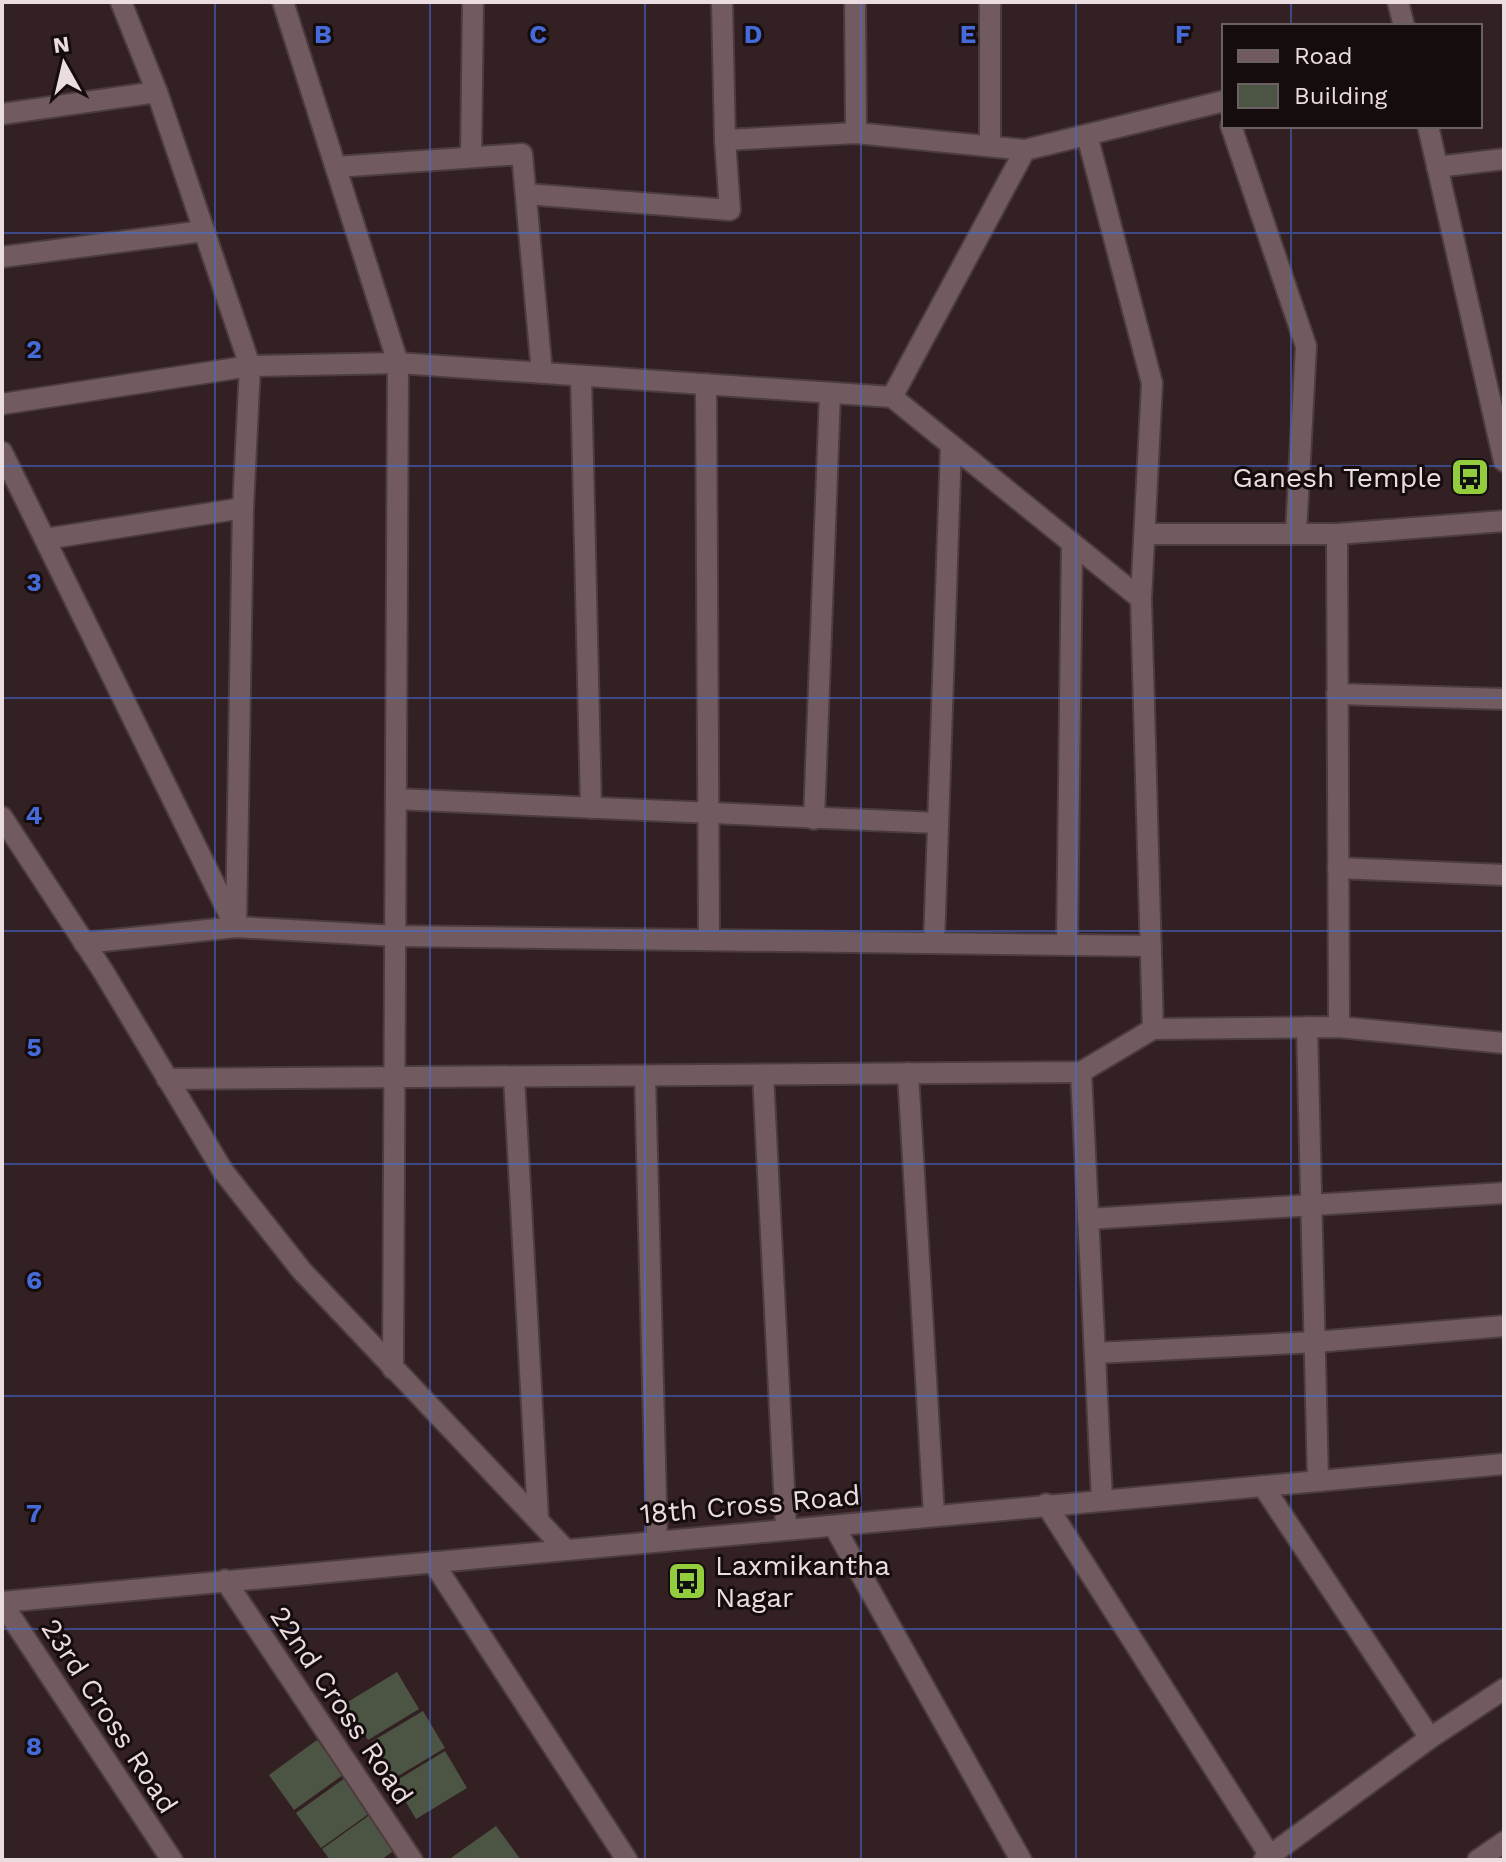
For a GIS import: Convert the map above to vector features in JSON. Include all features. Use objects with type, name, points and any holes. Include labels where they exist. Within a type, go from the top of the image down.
[{"type":"street","points":[[121,2],[157,92],[250,366],[243,508],[236,927]]},
{"type":"street","points":[[283,2],[398,363],[393,1369]]},
{"type":"street","points":[[471,157],[473,2]]},
{"type":"street","points":[[526,194],[730,210],[722,2]]},
{"type":"street","points":[[855,2],[856,133]]},
{"type":"street","points":[[990,2],[990,146]]},
{"type":"street","points":[[1398,2],[1404,24]]},
{"type":"street","points":[[2,114],[157,92]]},
{"type":"street","points":[[725,140],[856,133],[1025,150],[1222,102]]},
{"type":"street","points":[[1232,128],[1306,346],[1296,532]]},
{"type":"street","points":[[1428,128],[1499,426],[1504,461]]},
{"type":"street","points":[[1087,135],[1152,383],[1141,599],[1153,1029]]},
{"type":"street","points":[[892,397],[1025,150]]},
{"type":"street","points":[[336,167],[522,154],[542,373]]},
{"type":"street","points":[[1437,167],[1504,159]]},
{"type":"street","points":[[2,257],[204,231]]},
{"type":"street","points":[[2,404],[250,366],[398,363],[892,397],[1141,599]]},
{"type":"street","points":[[581,376],[591,808]]},
{"type":"street","points":[[706,384],[709,940]]},
{"type":"street","points":[[814,819],[830,393]]},
{"type":"street","points":[[934,943],[951,445]]},
{"type":"street","points":[[2,452],[236,927]]},
{"type":"street","points":[[45,539],[243,508]]},
{"type":"street","points":[[1146,534],[1337,534],[1504,521]]},
{"type":"street","points":[[1337,534],[1339,1027]]},
{"type":"street","points":[[1067,945],[1072,543]]},
{"type":"street","points":[[1337,694],[1504,699]]},
{"type":"street","points":[[396,799],[938,823]]},
{"type":"street","points":[[2,817],[84,943],[223,1171],[302,1271],[565,1549]]},
{"type":"street","points":[[1338,868],[1504,875]]},
{"type":"street","points":[[84,943],[236,927],[396,936],[1151,946]]},
{"type":"street","points":[[1307,1027],[1314,1206],[1318,1481]]},
{"type":"street","points":[[167,1079],[1081,1072],[1153,1029],[1339,1027],[1504,1043]]},
{"type":"street","points":[[1081,1072],[1102,1499]]},
{"type":"street","points":[[908,1073],[934,1515]]},
{"type":"street","points":[[763,1075],[786,1528]]},
{"type":"street","points":[[645,1076],[657,1540]]},
{"type":"street","points":[[514,1077],[538,1517]]},
{"type":"street","points":[[1088,1219],[1504,1193]]},
{"type":"street","points":[[1096,1353],[1316,1342],[1504,1326]]},
{"type":"street","name":"18th Cross Road","points":[[2,1603],[786,1528],[1504,1464]]},
{"type":"street","points":[[1263,1486],[1430,1738]]},
{"type":"street","points":[[1046,1504],[1267,1858],[1430,1738],[1504,1689]]},
{"type":"street","points":[[834,1526],[1021,1860]]},
{"type":"street","points":[[433,1562],[627,1860]]},
{"type":"street","name":"22nd Cross Road","points":[[225,1580],[412,1860]]},
{"type":"street","name":"23rd Cross Road","points":[[2,1603],[172,1860]]},
{"type":"street","points":[[1478,1860],[1504,1842]]},
{"type":"building","points":[[397,1672],[419,1709],[368,1740],[346,1703]]},
{"type":"building","points":[[423,1711],[445,1748],[393,1779],[371,1742]]},
{"type":"building","points":[[317,1740],[343,1775],[294,1810],[269,1775]]},
{"type":"building","points":[[445,1751],[467,1788],[416,1819],[394,1782]]},
{"type":"building","points":[[345,1778],[370,1813],[321,1848],[296,1813]]},
{"type":"building","points":[[371,1814],[396,1849],[381,1860],[330,1860],[322,1849]]},
{"type":"building","points":[[496,1826],[521,1860],[448,1860]]},
{"type":"place","name":"Ganesh Temple","points":[[1470,477]]},
{"type":"place","name":"Laxmikantha Nagar","points":[[687,1581]]}]
